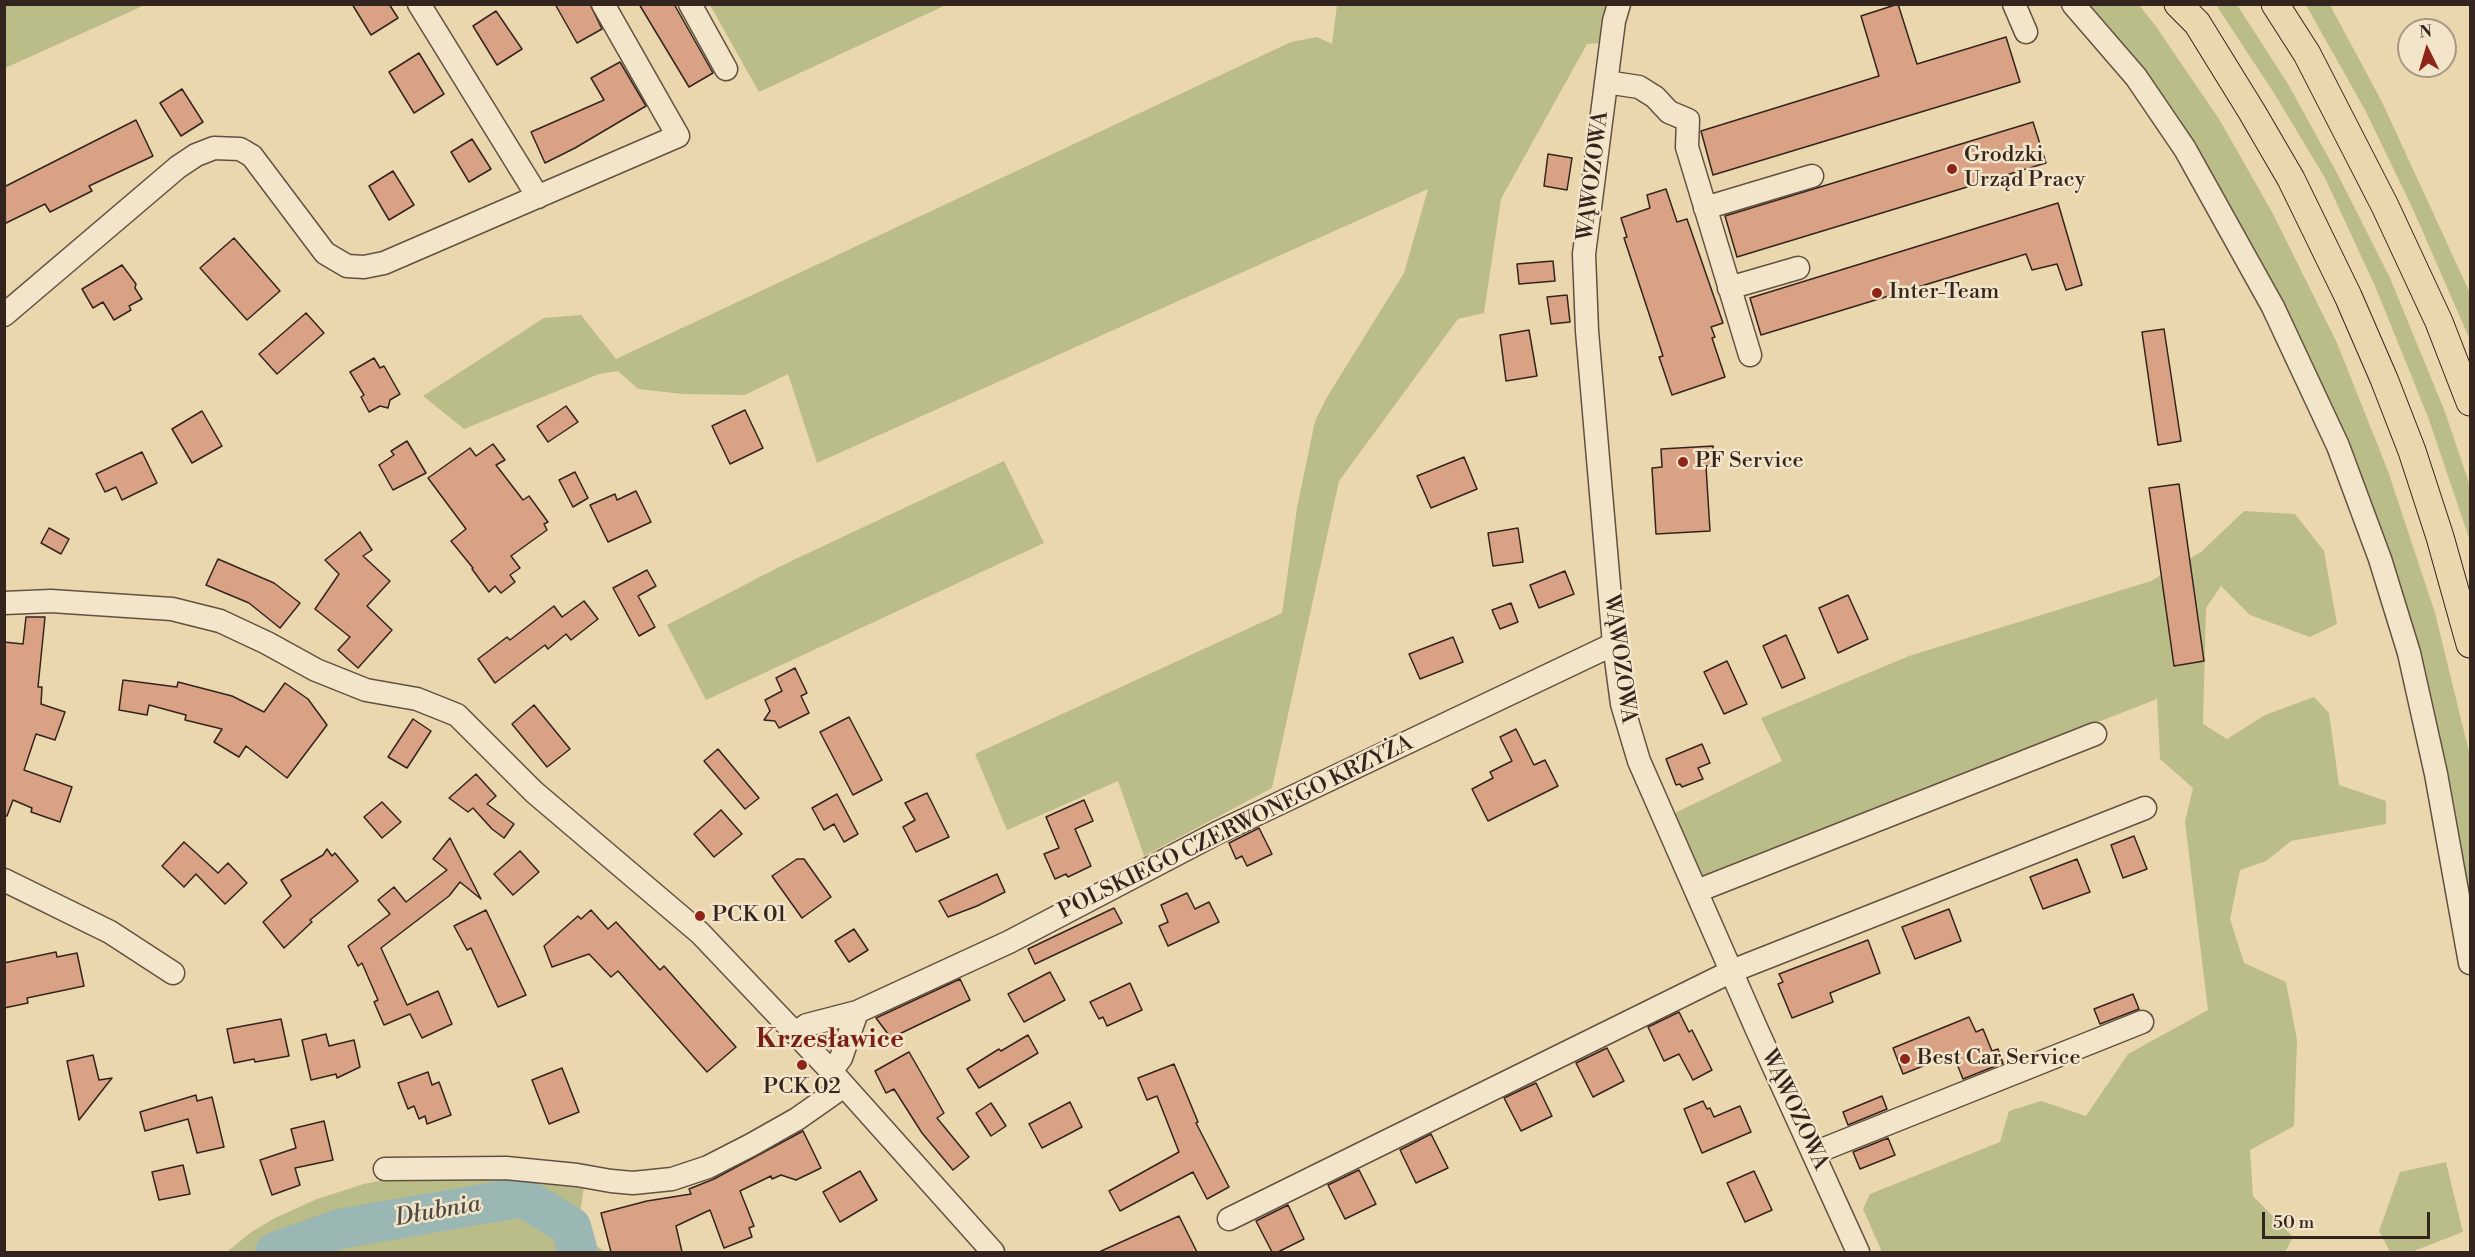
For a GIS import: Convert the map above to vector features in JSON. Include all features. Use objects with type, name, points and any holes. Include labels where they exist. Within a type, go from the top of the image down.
[{"type":"main road","points":[[2275,4],[2307,54],[2385,206],[2439,322],[2470,402]]},
{"type":"main road","points":[[2187,14],[2248,105],[2291,179],[2359,319],[2420,476],[2470,644]]},
{"type":"street","points":[[419,4],[538,197]]},
{"type":"street","points":[[4,315],[178,167],[196,155],[214,148],[240,149],[252,156],[326,254],[339,262],[355,267],[384,263],[678,136],[603,4]]},
{"type":"street","points":[[690,4],[726,69]]},
{"type":"street","points":[[2014,4],[2026,32]]},
{"type":"street","points":[[2073,4],[2136,77],[2186,148],[2272,307],[2338,446],[2377,550],[2409,652],[2436,774],[2470,963]]},
{"type":"street","name":"WĄWOZOWA","points":[[1616,13],[1584,254],[1587,331],[1614,644],[1622,704],[1639,761],[1858,1252]]},
{"type":"street","points":[[1606,82],[1639,87],[1655,97],[1669,112],[1688,120],[1687,147],[1750,355]]},
{"type":"street","points":[[1705,208],[1812,176]]},
{"type":"street","points":[[1729,288],[1798,268]]},
{"type":"street","points":[[4,603],[51,601],[172,609],[220,621],[316,670],[366,690],[417,699],[457,715],[534,792],[700,933],[929,1178],[993,1252]]},
{"type":"street","name":"POLSKIEGO CZERWONEGO KRZYŻA","points":[[795,1033],[807,1025],[857,1012],[1009,942],[1217,832],[1614,644]]},
{"type":"street","points":[[1697,891],[2095,734]]},
{"type":"street","points":[[1229,1219],[1732,971],[2145,808]]},
{"type":"street","points":[[4,880],[110,932],[173,973]]},
{"type":"street","points":[[385,1169],[506,1168],[611,1181],[672,1179],[708,1167],[798,1119],[837,1078],[841,1058],[857,1012]]},
{"type":"street","points":[[1814,1154],[2142,1022]]},
{"type":"green space","points":[[5,4],[145,4],[145,5],[5,68]]},
{"type":"green space","points":[[710,5],[946,5],[759,92]]},
{"type":"green space","points":[[1337,5],[1607,5],[1601,43],[1587,44],[1501,199],[1484,313],[1458,319],[1339,481],[1272,788],[1144,856],[1118,781],[1007,830],[975,754],[1282,613],[1297,508],[1315,421],[1327,397],[1404,273],[1428,189],[817,463],[788,374],[745,395],[683,394],[638,389],[618,371],[599,374],[464,429],[423,396],[544,318],[581,315],[616,359],[1291,42],[1317,37],[1332,44]]},
{"type":"green space","points":[[2086,5],[2139,5],[2155,25],[2219,119],[2272,212],[2337,343],[2388,471],[2435,613],[2470,756],[2470,907],[2409,618],[2240,226],[2182,124],[2121,44]]},
{"type":"green space","points":[[2216,5],[2237,5],[2288,84],[2337,173],[2390,278],[2445,412],[2470,486],[2470,541],[2428,417],[2375,286],[2325,178],[2274,93]]},
{"type":"green space","points":[[2306,5],[2330,5],[2382,102],[2470,293],[2470,340],[2412,207],[2365,110]]},
{"type":"green space","points":[[1004,461],[1044,543],[706,700],[667,625],[785,564]]},
{"type":"green space","points":[[2244,511],[2295,514],[2324,551],[2337,624],[2310,637],[2250,615],[2221,586],[2206,608],[2203,724],[2227,739],[2265,715],[2314,697],[2329,713],[2339,785],[2386,801],[2386,824],[2291,841],[2266,861],[2240,870],[2230,919],[2244,963],[2286,982],[2297,1040],[2294,1126],[2250,1150],[2253,1196],[2293,1237],[2285,1252],[1882,1252],[1863,1209],[1870,1194],[2000,1142],[2009,1111],[2041,1101],[2086,1116],[2128,1054],[2208,1010],[2185,822],[2193,788],[2160,759],[2157,699],[1701,877],[1671,815],[1782,761],[1761,718],[1909,656],[2151,581],[2201,552]]},
{"type":"green space","points":[[2446,1162],[2463,1232],[2411,1252],[2390,1252],[2379,1231],[2400,1172]]},
{"type":"green space","points":[[509,1177],[584,1186],[579,1222],[587,1239],[605,1252],[227,1252],[250,1233],[275,1218],[317,1199],[364,1184],[384,1180]]},
{"type":"building","points":[[352,4],[389,4],[398,18],[371,35]]},
{"type":"building","points":[[555,4],[590,4],[602,29],[577,43]]},
{"type":"building","points":[[639,4],[674,4],[713,73],[689,87]]},
{"type":"building","points":[[1898,4],[1917,64],[2006,37],[2020,82],[1713,175],[1701,131],[1879,76],[1861,16]]},
{"type":"building","points":[[496,11],[522,49],[497,65],[473,26]]},
{"type":"building","points":[[419,53],[444,94],[414,113],[389,72]]},
{"type":"building","points":[[620,62],[646,106],[545,163],[531,132],[604,100],[591,78]]},
{"type":"building","points":[[182,89],[203,122],[181,136],[160,103]]},
{"type":"building","points":[[136,120],[153,156],[89,186],[92,191],[50,212],[45,204],[4,224],[4,187]]},
{"type":"building","points":[[2033,122],[2046,163],[1737,257],[1725,216]]},
{"type":"building","points":[[472,139],[491,169],[469,182],[451,152]]},
{"type":"building","points":[[1548,154],[1572,158],[1567,190],[1544,186]]},
{"type":"building","points":[[393,171],[414,205],[389,220],[369,186]]},
{"type":"building","points":[[1666,189],[1677,222],[1687,219],[1723,323],[1711,327],[1715,337],[1712,338],[1725,377],[1672,395],[1659,357],[1663,356],[1624,238],[1627,237],[1621,218],[1650,208],[1647,195]]},
{"type":"building","points":[[2058,203],[2082,285],[2066,290],[2057,264],[2032,270],[2026,254],[1761,335],[1750,298]]},
{"type":"building","points":[[234,238],[280,291],[247,320],[200,268]]},
{"type":"building","points":[[1553,261],[1555,281],[1519,284],[1517,264]]},
{"type":"building","points":[[122,265],[136,284],[135,288],[142,299],[129,306],[131,310],[114,320],[103,302],[93,308],[82,289]]},
{"type":"building","points":[[1567,295],[1570,322],[1551,324],[1547,297]]},
{"type":"building","points":[[306,313],[324,333],[277,374],[259,354]]},
{"type":"building","points":[[2164,329],[2181,441],[2158,445],[2142,332]]},
{"type":"building","points":[[1529,330],[1537,376],[1506,381],[1500,335]]},
{"type":"building","points":[[374,358],[380,368],[384,366],[400,394],[390,400],[388,408],[380,406],[369,412],[361,397],[364,395],[350,372]]},
{"type":"building","points":[[566,406],[578,422],[548,442],[537,426]]},
{"type":"building","points":[[745,410],[763,448],[730,464],[712,426]]},
{"type":"building","points":[[202,411],[222,446],[192,463],[172,429]]},
{"type":"building","points":[[407,441],[426,473],[393,490],[379,465],[394,455],[391,451]]},
{"type":"building","points":[[493,444],[505,460],[496,465],[523,500],[529,496],[548,522],[544,524],[547,530],[511,556],[520,568],[510,575],[515,582],[501,593],[495,586],[489,592],[451,541],[466,529],[428,478],[470,448],[476,456]]},
{"type":"building","points":[[1713,446],[1714,465],[1706,466],[1710,531],[1656,534],[1652,468],[1662,467],[1661,449]]},
{"type":"building","points":[[142,452],[157,483],[122,500],[116,487],[105,492],[96,474]]},
{"type":"building","points":[[1464,457],[1477,489],[1431,508],[1417,476]]},
{"type":"building","points":[[575,472],[588,498],[573,507],[559,480]]},
{"type":"building","points":[[2179,484],[2204,661],[2174,666],[2149,488]]},
{"type":"building","points":[[636,491],[651,522],[608,542],[590,505],[615,494],[617,500]]},
{"type":"building","points":[[49,528],[69,539],[61,554],[41,543]]},
{"type":"building","points":[[1518,528],[1523,562],[1493,566],[1488,533]]},
{"type":"building","points":[[360,532],[372,550],[363,556],[390,581],[367,606],[392,630],[358,668],[338,650],[350,637],[315,609],[339,574],[325,560]]},
{"type":"building","points":[[218,559],[274,583],[300,603],[280,628],[249,603],[206,585]]},
{"type":"building","points":[[647,570],[656,586],[638,596],[655,627],[639,636],[613,588]]},
{"type":"building","points":[[1565,571],[1574,594],[1539,608],[1530,585]]},
{"type":"building","points":[[1848,595],[1868,639],[1838,653],[1819,608]]},
{"type":"building","points":[[584,601],[598,619],[571,640],[566,634],[548,649],[545,645],[495,683],[478,659],[507,637],[510,640],[554,606],[562,617]]},
{"type":"building","points":[[1511,603],[1518,622],[1500,629],[1492,610]]},
{"type":"building","points":[[26,617],[45,617],[38,687],[42,687],[41,704],[65,712],[55,740],[36,734],[24,770],[72,787],[60,822],[31,812],[32,808],[13,800],[7,816],[4,816],[4,642],[23,644]]},
{"type":"building","points":[[1786,635],[1805,678],[1782,688],[1763,646]]},
{"type":"building","points":[[1453,637],[1463,662],[1420,679],[1409,654]]},
{"type":"building","points":[[1727,661],[1747,704],[1724,714],[1704,672]]},
{"type":"building","points":[[795,668],[807,693],[801,696],[809,713],[779,728],[775,721],[764,720],[770,711],[765,700],[782,691],[776,678]]},
{"type":"building","points":[[123,680],[177,687],[178,682],[232,696],[264,712],[285,683],[308,699],[327,725],[287,778],[246,746],[239,757],[214,742],[222,729],[185,720],[186,715],[149,705],[147,715],[119,710]]},
{"type":"building","points":[[534,705],[570,749],[547,767],[512,724]]},
{"type":"building","points":[[849,717],[882,780],[853,795],[820,732]]},
{"type":"building","points":[[413,719],[431,731],[407,768],[388,757]]},
{"type":"building","points":[[1516,729],[1534,765],[1545,760],[1558,786],[1488,821],[1472,789],[1493,778],[1490,772],[1512,761],[1500,737]]},
{"type":"building","points":[[1702,744],[1710,763],[1698,768],[1703,779],[1682,787],[1680,784],[1676,785],[1666,759]]},
{"type":"building","points":[[718,749],[759,798],[745,809],[704,761]]},
{"type":"building","points":[[476,774],[496,796],[487,804],[514,824],[504,838],[492,829],[473,808],[468,812],[449,798]]},
{"type":"building","points":[[927,793],[949,837],[916,852],[903,827],[915,820],[905,803]]},
{"type":"building","points":[[837,794],[858,834],[844,842],[834,824],[824,830],[812,808]]},
{"type":"building","points":[[1084,800],[1093,821],[1075,829],[1091,866],[1068,877],[1066,874],[1055,879],[1044,854],[1059,848],[1046,817]]},
{"type":"building","points":[[382,802],[401,822],[382,838],[364,817]]},
{"type":"building","points":[[721,810],[742,834],[714,857],[694,834]]},
{"type":"building","points":[[1259,828],[1272,854],[1247,866],[1242,856],[1236,859],[1229,843]]},
{"type":"building","points":[[2134,836],[2147,869],[2123,878],[2111,845]]},
{"type":"building","points":[[450,838],[481,899],[460,882],[449,896],[381,948],[407,1005],[438,991],[452,1024],[422,1038],[410,1014],[384,1025],[374,1002],[378,1000],[362,963],[358,966],[348,946],[390,914],[378,900],[394,887],[406,902],[447,870],[433,859]]},
{"type":"building","points":[[184,842],[218,873],[228,863],[247,883],[225,904],[196,874],[184,887],[162,866]]},
{"type":"building","points":[[327,849],[332,856],[335,853],[358,881],[310,920],[312,922],[284,948],[263,922],[291,896],[281,880],[323,855]]},
{"type":"building","points":[[520,851],[539,872],[513,895],[494,874]]},
{"type":"building","points":[[797,859],[804,859],[831,897],[802,918],[772,876]]},
{"type":"building","points":[[2077,859],[2090,892],[2043,909],[2030,877]]},
{"type":"building","points":[[997,874],[1005,892],[948,917],[939,901]]},
{"type":"building","points":[[1187,893],[1195,909],[1209,902],[1219,922],[1168,946],[1159,926],[1168,922],[1161,905]]},
{"type":"building","points":[[1114,908],[1122,923],[1035,964],[1028,949]]},
{"type":"building","points":[[1949,909],[1961,941],[1915,959],[1902,927]]},
{"type":"building","points":[[486,910],[526,995],[498,1007],[471,948],[467,950],[454,926]]},
{"type":"building","points":[[591,910],[608,929],[616,922],[660,970],[664,966],[736,1047],[707,1072],[618,971],[611,977],[589,954],[552,967],[544,946],[578,916],[581,919]]},
{"type":"building","points":[[854,929],[868,950],[849,962],[835,941]]},
{"type":"building","points":[[1868,940],[1880,973],[1830,993],[1833,1002],[1792,1018],[1778,984],[1783,982],[1779,974]]},
{"type":"building","points":[[56,952],[57,957],[77,953],[84,986],[27,998],[28,1003],[4,1008],[4,963]]},
{"type":"building","points":[[1050,972],[1065,1000],[1024,1022],[1008,994]]},
{"type":"building","points":[[960,979],[970,1000],[891,1038],[876,1018]]},
{"type":"building","points":[[1130,983],[1142,1010],[1107,1026],[1103,1017],[1099,1019],[1090,1002]]},
{"type":"building","points":[[2133,994],[2139,1009],[2100,1024],[2094,1009]]},
{"type":"building","points":[[1679,1012],[1689,1032],[1692,1030],[1712,1070],[1693,1080],[1679,1054],[1664,1061],[1648,1027]]},
{"type":"building","points":[[1969,1017],[1976,1032],[1983,1029],[1992,1051],[1998,1049],[2003,1063],[1963,1079],[1953,1054],[1903,1074],[1893,1048]]},
{"type":"building","points":[[281,1019],[289,1056],[234,1063],[227,1029]]},
{"type":"building","points":[[326,1034],[329,1046],[354,1040],[360,1067],[337,1078],[336,1074],[311,1080],[302,1040]]},
{"type":"building","points":[[1028,1035],[1038,1053],[979,1088],[967,1069],[999,1049],[1001,1051]]},
{"type":"building","points":[[1607,1048],[1624,1081],[1593,1097],[1576,1063]]},
{"type":"building","points":[[909,1052],[944,1113],[937,1118],[969,1157],[953,1170],[922,1133],[894,1089],[886,1093],[875,1071]]},
{"type":"building","points":[[93,1055],[99,1080],[112,1078],[79,1120],[67,1061]]},
{"type":"building","points":[[1174,1064],[1198,1122],[1196,1123],[1229,1187],[1207,1199],[1193,1172],[1120,1211],[1109,1191],[1179,1152],[1157,1096],[1147,1100],[1138,1078]]},
{"type":"building","points":[[562,1068],[579,1112],[549,1124],[532,1080]]},
{"type":"building","points":[[428,1072],[432,1085],[439,1082],[451,1115],[427,1124],[425,1116],[419,1119],[414,1106],[408,1109],[398,1083]]},
{"type":"building","points":[[1536,1083],[1552,1116],[1521,1131],[1504,1098]]},
{"type":"building","points":[[196,1095],[197,1101],[212,1097],[224,1147],[197,1153],[188,1119],[145,1131],[140,1112]]},
{"type":"building","points":[[1882,1096],[1887,1109],[1848,1125],[1843,1112]]},
{"type":"building","points":[[1703,1101],[1707,1109],[1710,1108],[1714,1117],[1740,1106],[1751,1132],[1702,1153],[1684,1109]]},
{"type":"building","points":[[1070,1102],[1082,1127],[1042,1148],[1029,1124]]},
{"type":"building","points":[[991,1103],[1006,1126],[991,1136],[976,1113]]},
{"type":"building","points":[[324,1121],[333,1160],[295,1168],[300,1185],[272,1195],[260,1160],[296,1148],[291,1129]]},
{"type":"building","points":[[803,1131],[821,1168],[796,1180],[781,1175],[772,1179],[771,1176],[740,1191],[754,1226],[749,1228],[752,1237],[724,1248],[710,1210],[676,1226],[682,1252],[611,1252],[601,1213],[647,1201],[691,1194],[689,1189],[714,1179]]},
{"type":"building","points":[[1431,1134],[1448,1168],[1416,1183],[1400,1150]]},
{"type":"building","points":[[1888,1138],[1895,1155],[1860,1169],[1853,1152]]},
{"type":"building","points":[[183,1165],[190,1194],[159,1200],[152,1172]]},
{"type":"building","points":[[1359,1170],[1376,1204],[1345,1219],[1328,1185]]},
{"type":"building","points":[[860,1171],[877,1200],[840,1222],[823,1192]]},
{"type":"building","points":[[1754,1171],[1772,1210],[1745,1222],[1727,1183]]},
{"type":"building","points":[[1288,1205],[1304,1239],[1278,1252],[1272,1252],[1256,1221]]},
{"type":"building","points":[[1179,1216],[1197,1252],[1099,1252]]},
{"type":"waterway","name":"Dłubnia","points":[[275,1252],[339,1229],[523,1197],[571,1227],[578,1252]]},
{"type":"place","name":"Grodzki Urząd Pracy","points":[[1952,169]]},
{"type":"place","name":"Inter-Team","points":[[1877,293]]},
{"type":"place","name":"PF Service","points":[[1683,462]]},
{"type":"place","name":"PCK 01","points":[[700,916]]},
{"type":"place","name":"Best Car Service","points":[[1905,1059]]},
{"type":"place","name":"PCK 02","points":[[802,1065]]},
{"type":"district","name":"Krzesławice","points":[[830,1041]]}]
